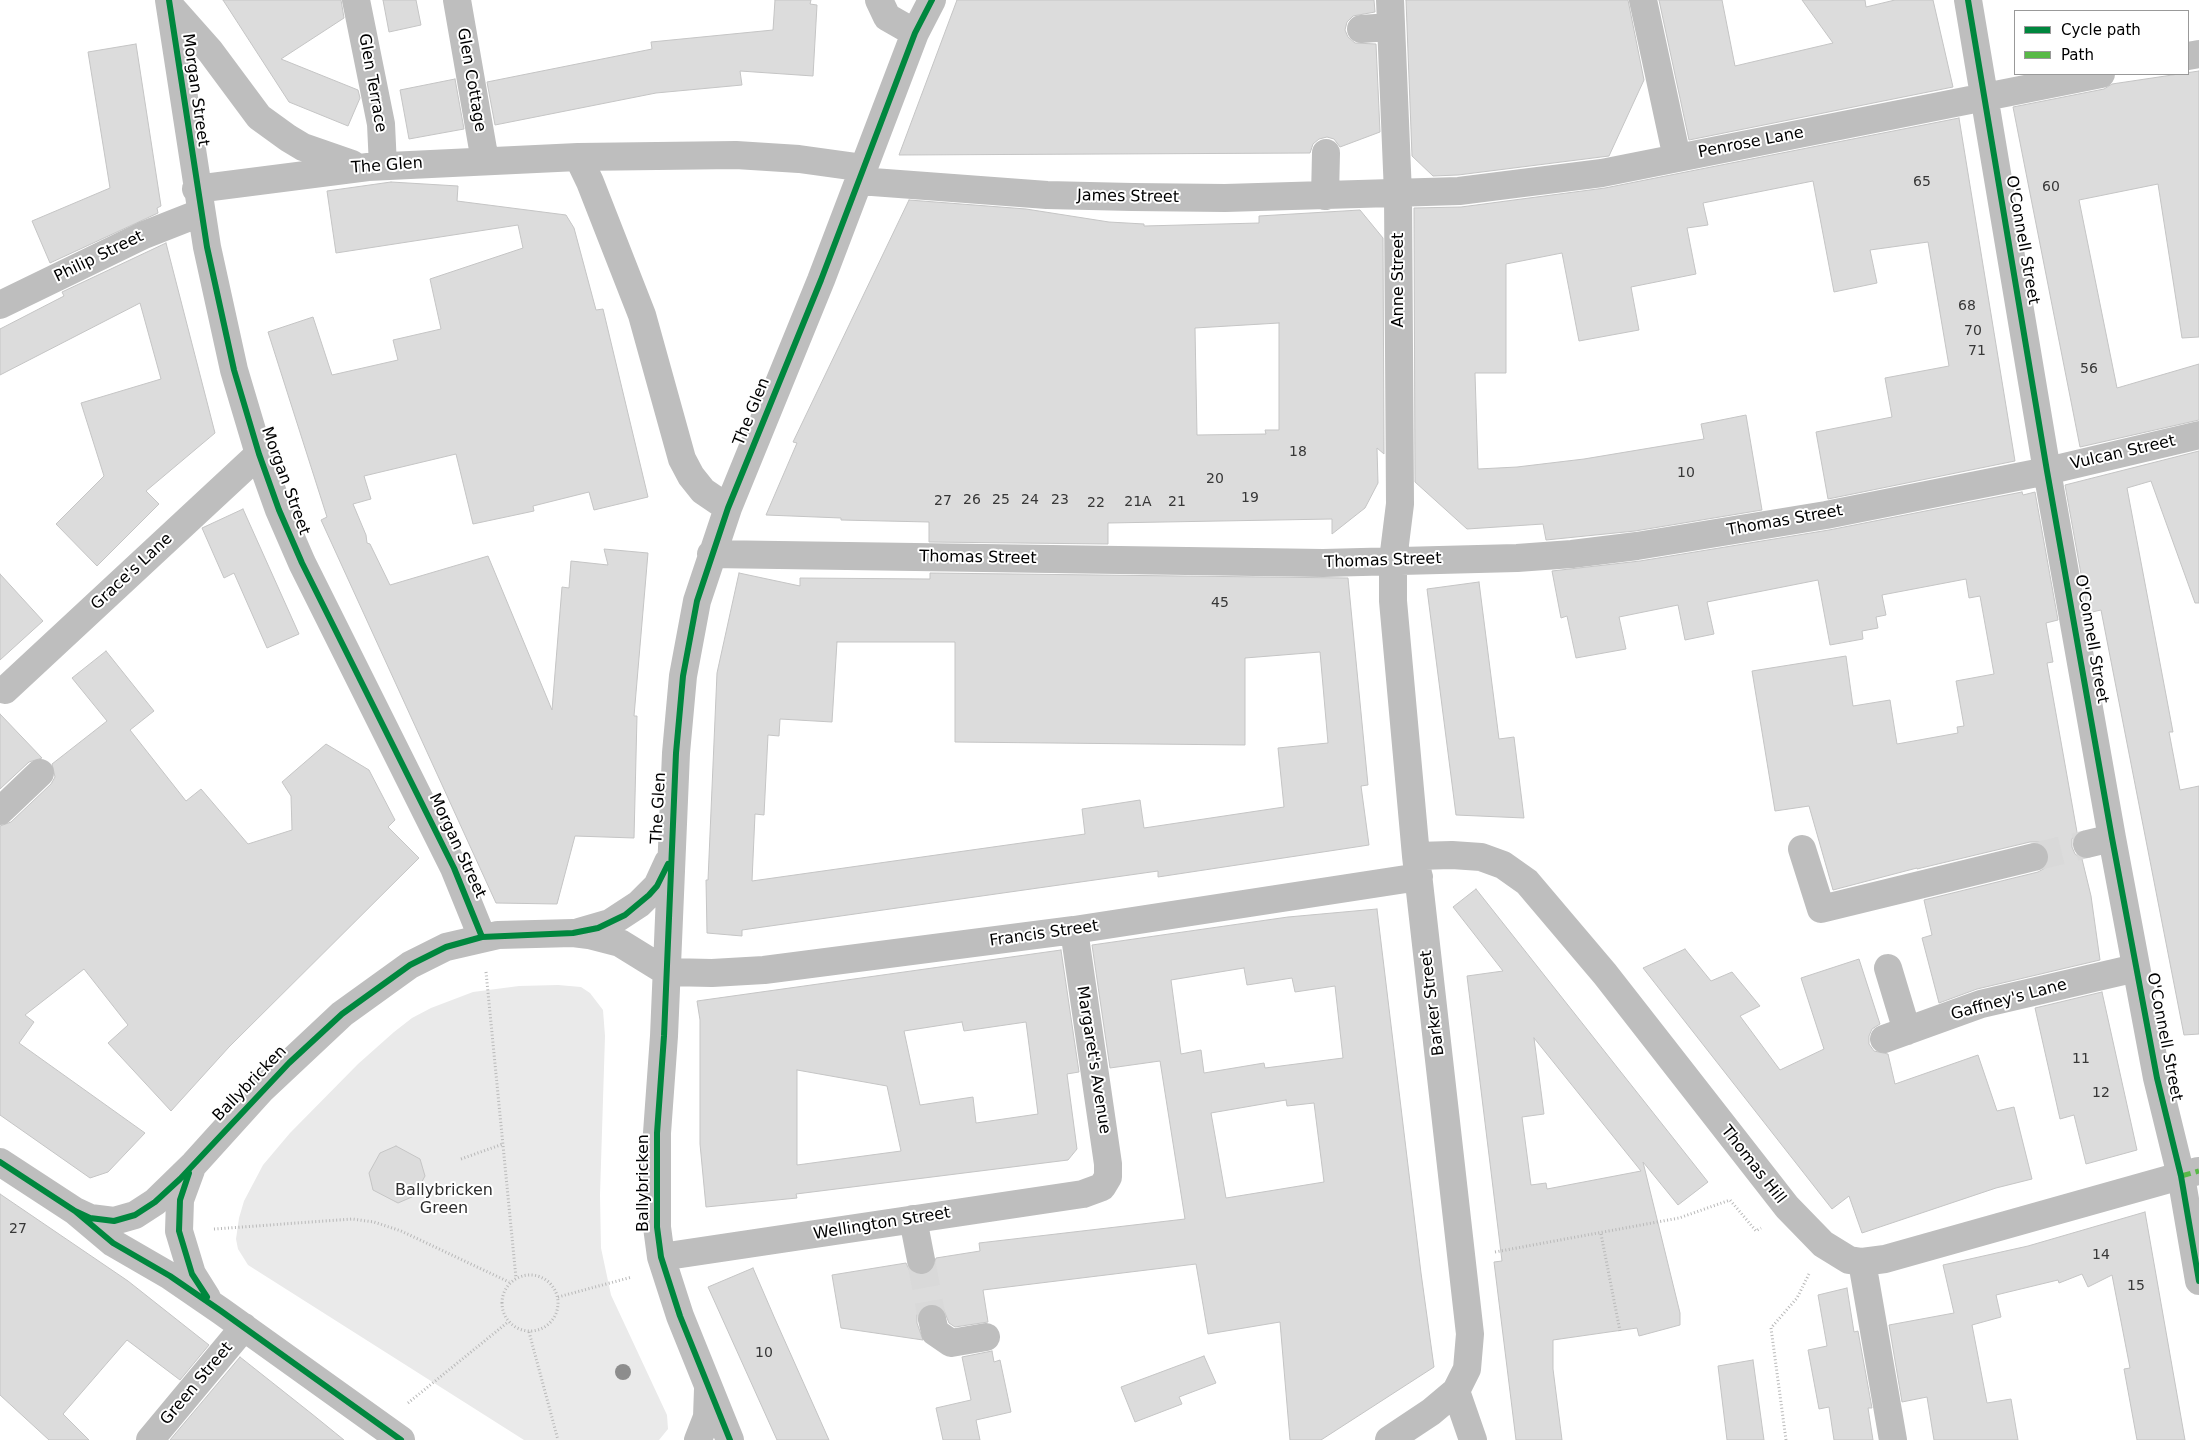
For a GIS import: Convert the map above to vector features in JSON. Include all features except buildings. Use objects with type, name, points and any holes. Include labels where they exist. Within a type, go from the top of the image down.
[{"type":"street","name":"Glen Terrace","points":[[356,0],[381,124],[376,166]]},
{"type":"street","name":"Glen Cottage","points":[[457,0],[485,161]]},
{"type":"street","points":[[879,0],[888,17],[915,33]]},
{"type":"street","name":"The Glen","points":[[667,972],[671,853],[683,676],[691,625],[711,554],[728,508],[862,174],[915,33],[932,0]]},
{"type":"street","name":"Anne Street","points":[[1390,0],[1398,194],[1400,504],[1393,560]]},
{"type":"street","points":[[1643,0],[1677,158]]},
{"type":"street","name":"O'Connell Street","points":[[1968,0],[2047,470],[2099,841],[2136,968],[2157,1078],[2190,1173],[2199,1281]]},
{"type":"street","points":[[169,3],[210,51],[248,104],[273,128],[318,154],[376,166]]},
{"type":"street","name":"Morgan Street","points":[[169,3],[198,201],[224,329],[258,454],[302,564],[450,861],[482,937]]},
{"type":"street","points":[[1361,28],[1391,27]]},
{"type":"street","name":"Penrose Lane","points":[[1398,194],[1554,181],[2096,75]]},
{"type":"street","points":[[1325,196],[1326,153]]},
{"type":"street","name":"The Glen","points":[[198,201],[376,166],[578,157],[736,155],[799,159],[862,174]]},
{"type":"street","points":[[578,157],[594,191],[644,322],[682,459],[690,476],[703,491],[728,508]]},
{"type":"street","name":"James Street","points":[[862,174],[1048,195],[1225,198],[1398,194]]},
{"type":"street","name":"Philip Street","points":[[0,305],[144,235],[198,201]]},
{"type":"street","name":"Vulcan Street","points":[[2047,470],[2199,435]]},
{"type":"street","name":"Grace's Lane","points":[[5,690],[258,454]]},
{"type":"street","name":"Thomas Street","points":[[711,554],[1323,563],[1517,558],[1637,546],[1826,514],[2047,470]]},
{"type":"street","name":"Barker Street","points":[[1393,560],[1393,601],[1417,867],[1462,1258],[1470,1355],[1463,1382],[1456,1391]]},
{"type":"street","points":[[0,811],[40,773]]},
{"type":"street","points":[[1802,848],[1821,909],[2034,857]]},
{"type":"street","name":"The Glen","points":[[573,933],[598,928],[624,915],[639,904],[657,886],[666,870],[671,853]]},
{"type":"street","name":"Thomas Hill","points":[[1417,867],[1452,855],[1481,857],[1503,865],[1527,882],[1605,974],[1787,1207],[1830,1250],[1849,1260],[1862,1262],[1886,1259],[2190,1173]]},
{"type":"street","name":"Francis Street","points":[[667,972],[712,973],[764,970],[1074,930],[1417,867]]},
{"type":"street","name":"Margaret's Avenue","points":[[1074,930],[1108,1164],[1108,1177],[1102,1187]]},
{"type":"street","name":"Ballybricken","points":[[4,1173],[75,1211],[103,1221],[135,1215],[160,1198],[194,1164],[261,1090],[358,1002],[391,977],[430,954],[446,947],[482,937],[573,933],[620,943],[667,972],[655,1182],[657,1227],[663,1263],[680,1316],[730,1440]]},
{"type":"street","name":"Gaffney's Lane","points":[[1888,968],[1896,1035],[1981,1004],[2136,968]]},
{"type":"street","name":"Ballybricken","points":[[194,1164],[188,1174],[180,1200],[179,1231],[192,1274],[206,1296],[221,1311]]},
{"type":"street","name":"Wellington Street","points":[[663,1263],[914,1219],[1083,1194],[1102,1187]]},
{"type":"street","name":"Ballybricken","points":[[75,1211],[113,1243],[170,1276],[221,1311],[388,1434]]},
{"type":"street","points":[[914,1219],[921,1260]]},
{"type":"street","points":[[1862,1262],[1893,1440]]},
{"type":"street","points":[[932,1319],[935,1332],[951,1343],[986,1337]]},
{"type":"street","name":"Green Street","points":[[150,1440],[244,1327]]},
{"type":"street","name":"Ballybricken","points":[[698,1440],[708,1408],[704,1375]]},
{"type":"street","points":[[1389,1440],[1431,1412],[1456,1391],[1473,1440]]},
{"type":"path","points":[[482,937],[516,1278]]},
{"type":"path","points":[[461,1159],[503,1144]]},
{"type":"path","points":[[1462,1258],[1601,1234],[1679,1218],[1730,1200],[1756,1231]]},
{"type":"path","points":[[179,1231],[362,1220],[401,1231],[510,1282]]},
{"type":"path","points":[[1601,1234],[1620,1331]]},
{"type":"path","points":[[558,1297],[663,1263]]},
{"type":"path","points":[[525,1274],[542,1277],[555,1289],[558,1297],[556,1314],[546,1327],[529,1332],[514,1327],[508,1322],[501,1306],[504,1290],[510,1282],[525,1274]]},
{"type":"path","points":[[1786,1440],[1771,1328],[1797,1298]]},
{"type":"path","points":[[388,1434],[508,1322]]},
{"type":"path","points":[[529,1332],[558,1440]]},
{"type":"green space","name":"Ballybricken Green","points":[[558,985],[581,987],[590,993],[603,1010],[605,1036],[600,1195],[601,1248],[611,1295],[667,1415],[668,1429],[659,1440],[524,1440],[248,1265],[238,1249],[236,1239],[244,1201],[263,1165],[290,1133],[358,1064],[394,1032],[412,1018],[431,1008],[473,992],[519,986]]},
{"type":"tunnel","points":[[2034,857],[2087,844]]},
{"type":"tunnel","points":[[921,1260],[932,1319]]},
{"type":"marked path","points":[[2181,1176],[2199,1171]]},
{"type":"cycle path","points":[[169,0],[207,247],[234,370],[259,454],[279,510],[302,563],[454,868],[482,937]]},
{"type":"cycle path","points":[[730,1440],[680,1316],[661,1257],[657,1227],[657,1133],[664,1036],[676,753],[683,676],[697,601],[728,508],[821,280],[915,33],[932,0]]},
{"type":"cycle path","points":[[1968,0],[2047,471],[2112,838],[2157,1078],[2181,1176],[2199,1281]]},
{"type":"cycle path","points":[[75,1211],[90,1218],[114,1221],[135,1215],[155,1202],[180,1179],[289,1063],[342,1014],[410,965],[446,947],[482,937],[573,933],[598,928],[625,915],[649,895],[657,886],[668,864]]},
{"type":"cycle path","points":[[0,1162],[75,1211],[113,1243],[170,1276],[221,1311],[401,1440]]},
{"type":"cycle path","points":[[189,1173],[180,1200],[179,1231],[192,1274],[207,1297]]}]
